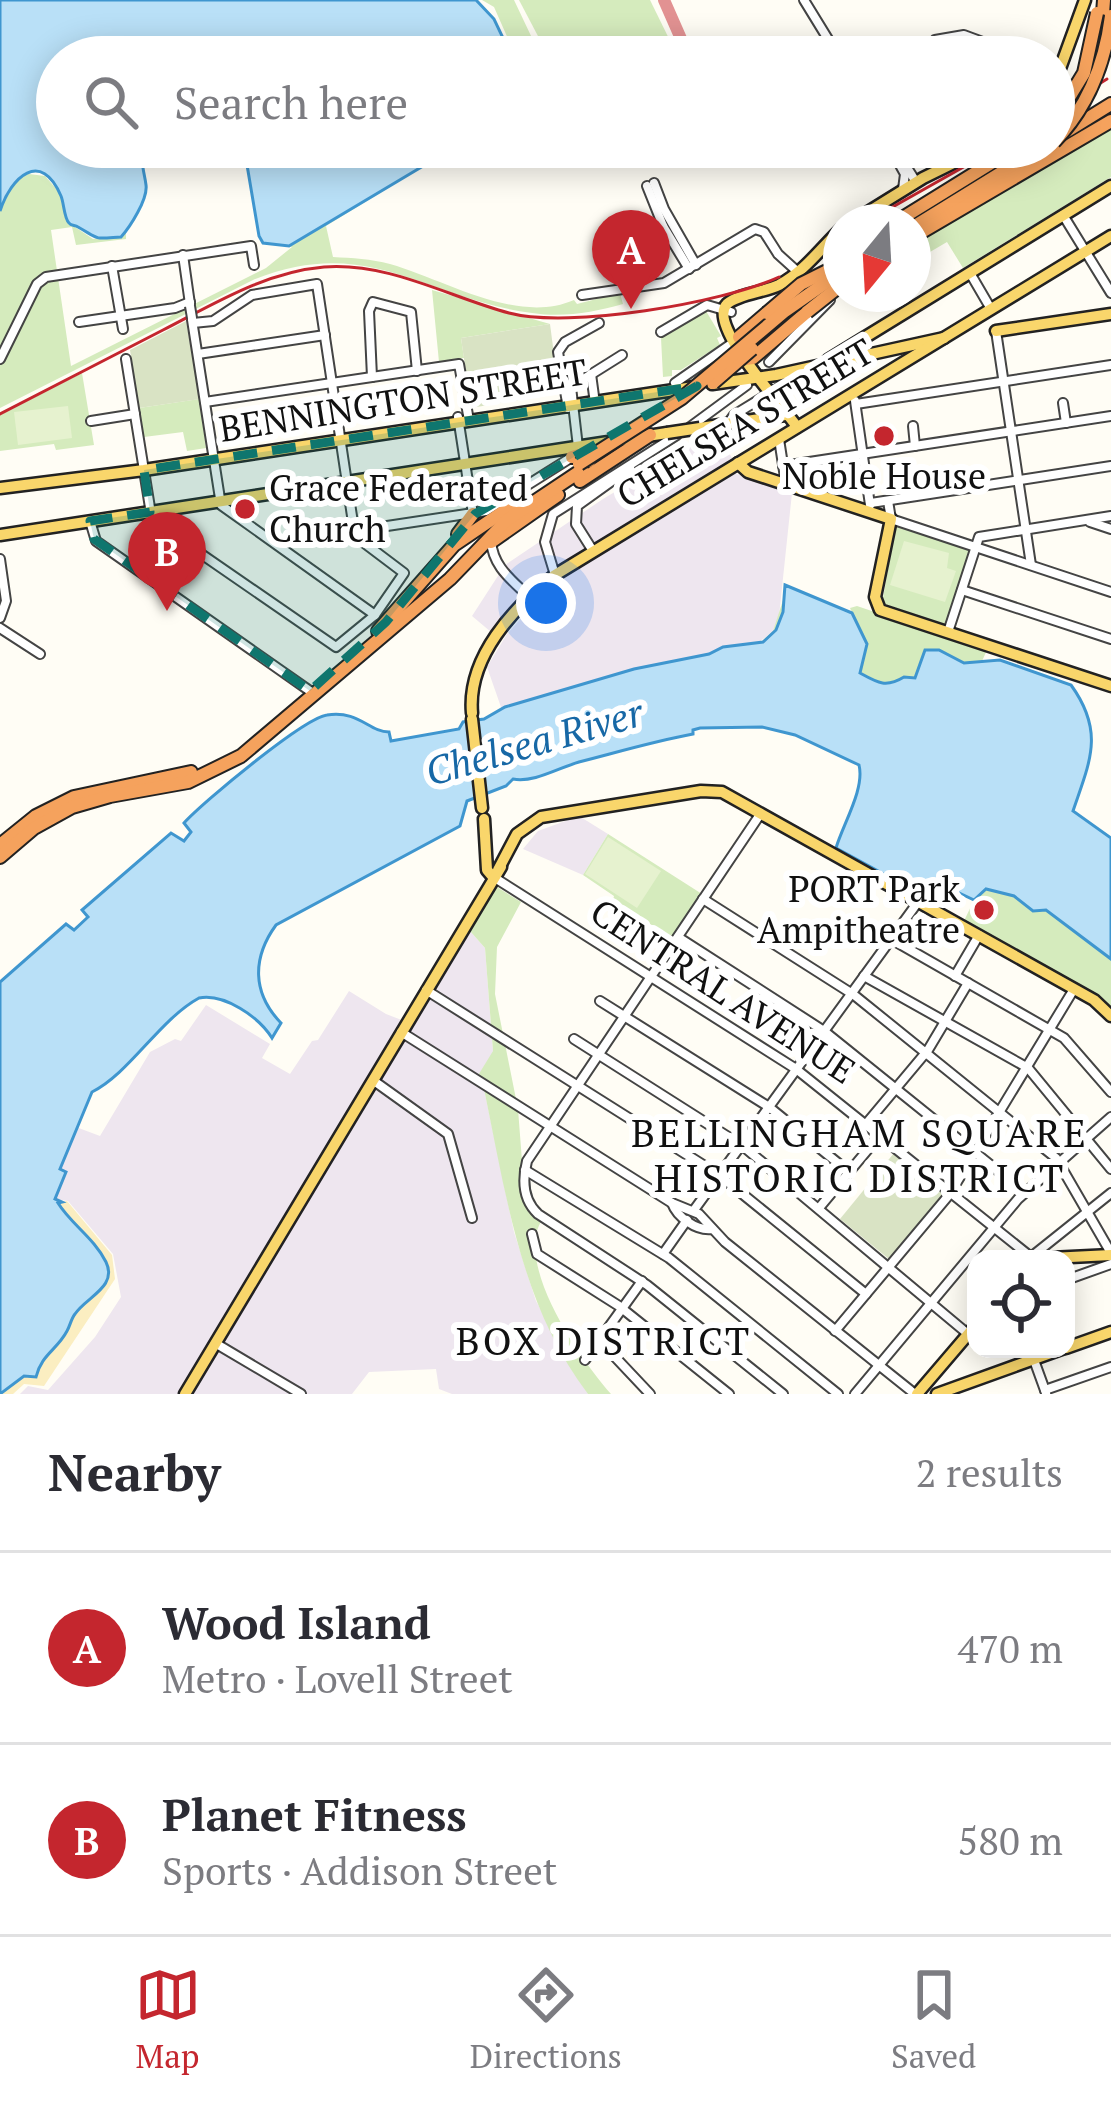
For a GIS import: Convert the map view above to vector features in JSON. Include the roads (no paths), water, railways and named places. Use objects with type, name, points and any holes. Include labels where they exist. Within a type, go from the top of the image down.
[{"type":"highway","points":[[1075,59],[1102,9]]},
{"type":"highway","points":[[1075,75],[1105,67],[1111,48]]},
{"type":"highway","points":[[1075,116],[1111,101]]},
{"type":"highway","points":[[1075,126],[1111,101]]},
{"type":"highway","points":[[1075,137],[1111,121]]},
{"type":"highway","points":[[931,205],[1006,168]]},
{"type":"highway","points":[[931,213],[1008,168]]},
{"type":"highway","points":[[931,213],[1009,168]]},
{"type":"highway","points":[[931,227],[972,203],[1011,168]]},
{"type":"highway","points":[[436,564],[473,530],[688,394],[799,285],[823,278]]},
{"type":"highway","points":[[0,857],[34,828],[72,807],[180,784],[241,756],[450,579],[520,510],[581,463],[684,407],[823,288]]},
{"type":"highway","points":[[757,364],[823,297]]},
{"type":"highway","points":[[757,364],[754,348],[740,337],[770,317]]},
{"type":"highway","points":[[581,463],[652,442]]},
{"type":"highway","points":[[0,845],[36,816],[74,797],[174,777],[218,761],[249,742],[386,622],[473,514]]},
{"type":"main road","points":[[1073,36],[1085,0]]},
{"type":"main road","points":[[1074,32],[1087,37],[1111,32]]},
{"type":"main road","points":[[881,204],[944,168]]},
{"type":"main road","points":[[820,363],[1111,186]]},
{"type":"main road","name":"CHELSEA STREET","points":[[495,876],[486,842],[472,687],[481,662],[529,597],[593,551],[829,408],[853,399],[882,376],[1111,236]]},
{"type":"main road","points":[[740,337],[728,311],[805,268],[823,249]]},
{"type":"main road","points":[[991,309],[994,328]]},
{"type":"main road","points":[[971,322],[994,328],[1111,314]]},
{"type":"main road","name":"BENNINGTON STREET","points":[[569,398],[608,397],[757,364],[797,370],[944,338]]},
{"type":"main road","points":[[869,354],[882,376]]},
{"type":"main road","name":"BENNINGTON STREET","points":[[0,485],[340,438],[569,398],[608,397],[757,364],[820,363]]},
{"type":"main road","points":[[757,364],[770,393],[801,425]]},
{"type":"main road","points":[[1,535],[465,464],[581,463],[667,433],[829,408]]},
{"type":"main road","points":[[738,463],[746,471],[869,507],[891,519],[876,604],[884,611],[1110,682]]},
{"type":"main road","points":[[495,876],[509,846],[533,821],[705,790],[729,794],[1074,989],[1111,1016]]},
{"type":"main road","points":[[184,1394],[495,876],[526,832],[560,815]]},
{"type":"main road","points":[[486,842],[499,849],[509,846]]},
{"type":"main road","points":[[1075,1259],[1108,1259]]},
{"type":"main road","points":[[1075,1344],[1111,1332]]},
{"type":"main road","points":[[916,1394],[967,1336]]},
{"type":"main road","points":[[937,1394],[1022,1358]]},
{"type":"street","points":[[804,0],[826,36]]},
{"type":"street","points":[[902,168],[902,191]]},
{"type":"street","points":[[906,168],[916,182]]},
{"type":"street","points":[[651,186],[693,267]]},
{"type":"street","points":[[1063,215],[1108,281],[1111,293]]},
{"type":"street","points":[[638,242],[667,224]]},
{"type":"street","points":[[582,295],[659,284],[758,229],[805,268],[823,297],[811,313]]},
{"type":"street","points":[[0,359],[46,277],[251,245],[254,265]]},
{"type":"street","points":[[182,255],[219,502],[375,614]]},
{"type":"street","points":[[112,266],[123,329]]},
{"type":"street","points":[[969,272],[991,309]]},
{"type":"street","points":[[127,358],[154,522],[336,647],[375,614],[404,574],[358,541],[354,531],[317,284],[252,295],[213,321],[192,321]]},
{"type":"street","points":[[372,377],[369,310],[373,302],[411,312],[417,371]]},
{"type":"street","points":[[79,322],[190,304]]},
{"type":"street","points":[[661,332],[706,305],[728,311]]},
{"type":"street","points":[[354,531],[473,514],[581,463],[559,348],[599,323]]},
{"type":"street","points":[[994,328],[1031,566]]},
{"type":"street","points":[[198,354],[325,335]]},
{"type":"street","points":[[675,383],[740,337]]},
{"type":"street","points":[[859,338],[869,354]]},
{"type":"street","points":[[569,398],[591,374],[622,355]]},
{"type":"street","points":[[205,402],[459,364],[473,514]]},
{"type":"street","points":[[1111,365],[853,399],[869,507],[1111,466]]},
{"type":"street","points":[[730,423],[732,416],[791,380],[797,370]]},
{"type":"street","points":[[591,374],[594,396]]},
{"type":"street","points":[[555,575],[545,542],[553,514],[652,442],[710,416],[747,386]]},
{"type":"street","points":[[1063,403],[1066,423]]},
{"type":"street","points":[[91,421],[135,414]]},
{"type":"street","points":[[783,466],[1111,416]]},
{"type":"street","points":[[913,426],[915,446]]},
{"type":"street","points":[[779,438],[786,484]]},
{"type":"street","points":[[593,551],[576,524],[578,505],[652,442]]},
{"type":"street","points":[[888,501],[891,519],[1111,592]]},
{"type":"street","points":[[948,632],[979,537],[1111,516]]},
{"type":"street","points":[[0,520],[1,535]]},
{"type":"street","points":[[1085,520],[1111,529]]},
{"type":"street","points":[[91,521],[95,541],[310,691]]},
{"type":"street","points":[[491,538],[496,562]]},
{"type":"street","points":[[475,553],[496,562],[529,597]]},
{"type":"street","points":[[0,560],[6,595],[0,619]]},
{"type":"street","points":[[962,590],[1111,639]]},
{"type":"street","points":[[0,628],[40,655]]},
{"type":"street","points":[[762,812],[525,1170],[526,1197],[533,1210],[642,1282],[783,1394]]},
{"type":"street","name":"CENTRAL AVENUE","points":[[495,876],[796,1069],[1022,1250]]},
{"type":"street","points":[[703,899],[851,994],[1059,1162],[1108,1259],[1075,1276]]},
{"type":"street","points":[[694,1210],[918,901]]},
{"type":"street","points":[[956,976],[979,935]]},
{"type":"street","points":[[677,938],[824,1031],[1024,1192]]},
{"type":"street","points":[[891,939],[1070,1043],[1111,1092]]},
{"type":"street","points":[[864,976],[1026,1066],[1111,1168]]},
{"type":"street","points":[[866,1124],[926,1053],[968,982]]},
{"type":"street","points":[[836,1331],[951,1191],[1074,989]]},
{"type":"street","points":[[426,990],[719,1175],[866,1294]]},
{"type":"street","points":[[600,1001],[769,1107],[849,1172]]},
{"type":"street","points":[[401,1032],[672,1203],[694,1210],[916,1394]]},
{"type":"street","points":[[574,1039],[741,1144],[930,1303],[967,1327]]},
{"type":"street","points":[[372,1080],[448,1134],[472,1218]]},
{"type":"street","points":[[855,1394],[1024,1192],[1111,1117]]},
{"type":"street","points":[[819,1208],[880,1135]]},
{"type":"street","points":[[525,1170],[663,1254],[838,1394]]},
{"type":"street","points":[[1041,1250],[1111,1193]]},
{"type":"street","points":[[672,1203],[702,1230],[712,1229]]},
{"type":"street","points":[[663,1254],[687,1220]]},
{"type":"street","points":[[532,1234],[537,1254],[623,1309],[729,1394]]},
{"type":"street","points":[[585,1360],[642,1282]]},
{"type":"street","points":[[600,1341],[650,1394]]},
{"type":"street","points":[[215,1343],[301,1394]]},
{"type":"street","points":[[1033,1358],[1046,1392],[1111,1366]]},
{"type":"water","points":[[0,0],[476,0],[502,36],[36,36],[36,168],[144,168],[146,191],[121,237],[101,238],[70,224],[53,182],[36,171],[19,179],[0,211]]},
{"type":"water","points":[[248,168],[420,168],[289,246],[263,243]]},
{"type":"water","name":"Chelsea River","points":[[785,585],[852,613],[867,644],[860,673],[877,682],[915,678],[925,650],[939,650],[964,663],[1000,660],[1071,685],[1091,732],[1089,762],[1073,811],[1111,838],[1111,959],[1046,910],[1033,911],[1014,896],[986,889],[974,900],[934,881],[915,887],[902,884],[836,848],[856,795],[859,765],[795,735],[762,727],[700,728],[693,734],[538,777],[513,779],[467,801],[460,826],[276,925],[259,963],[260,988],[281,1023],[272,1038],[240,1008],[219,999],[199,998],[92,1092],[60,1169],[66,1172],[55,1199],[101,1253],[108,1278],[75,1314],[36,1377],[24,1376],[0,1394],[0,982],[66,924],[74,930],[88,917],[82,910],[171,833],[184,841],[191,832],[184,823],[195,812],[254,762],[315,720],[338,714],[355,718],[389,732],[391,741],[459,729],[463,722],[484,719],[505,707],[634,669],[763,642],[776,630],[783,612]]},
{"type":"railway","points":[[1075,99],[1107,79]]},
{"type":"railway","points":[[898,204],[962,168]]},
{"type":"railway","points":[[0,414],[221,300],[302,270],[372,270],[509,313],[568,318],[684,304],[779,277]]},
{"type":"place","name":"Wood Island","points":[[631,309]]},
{"type":"place","name":"Noble House","points":[[884,436]]},
{"type":"place","name":"Grace Federated Church","points":[[245,509]]},
{"type":"place","name":"Planet Fitness","points":[[167,611]]},
{"type":"place","name":"PORT Park Ampitheatre","points":[[984,910]]},
{"type":"district","name":"BELLINGHAM SQUARE HISTORIC DISTRICT","points":[[860,1156]]},
{"type":"district","name":"BOX DISTRICT","points":[[604,1341]]}]
